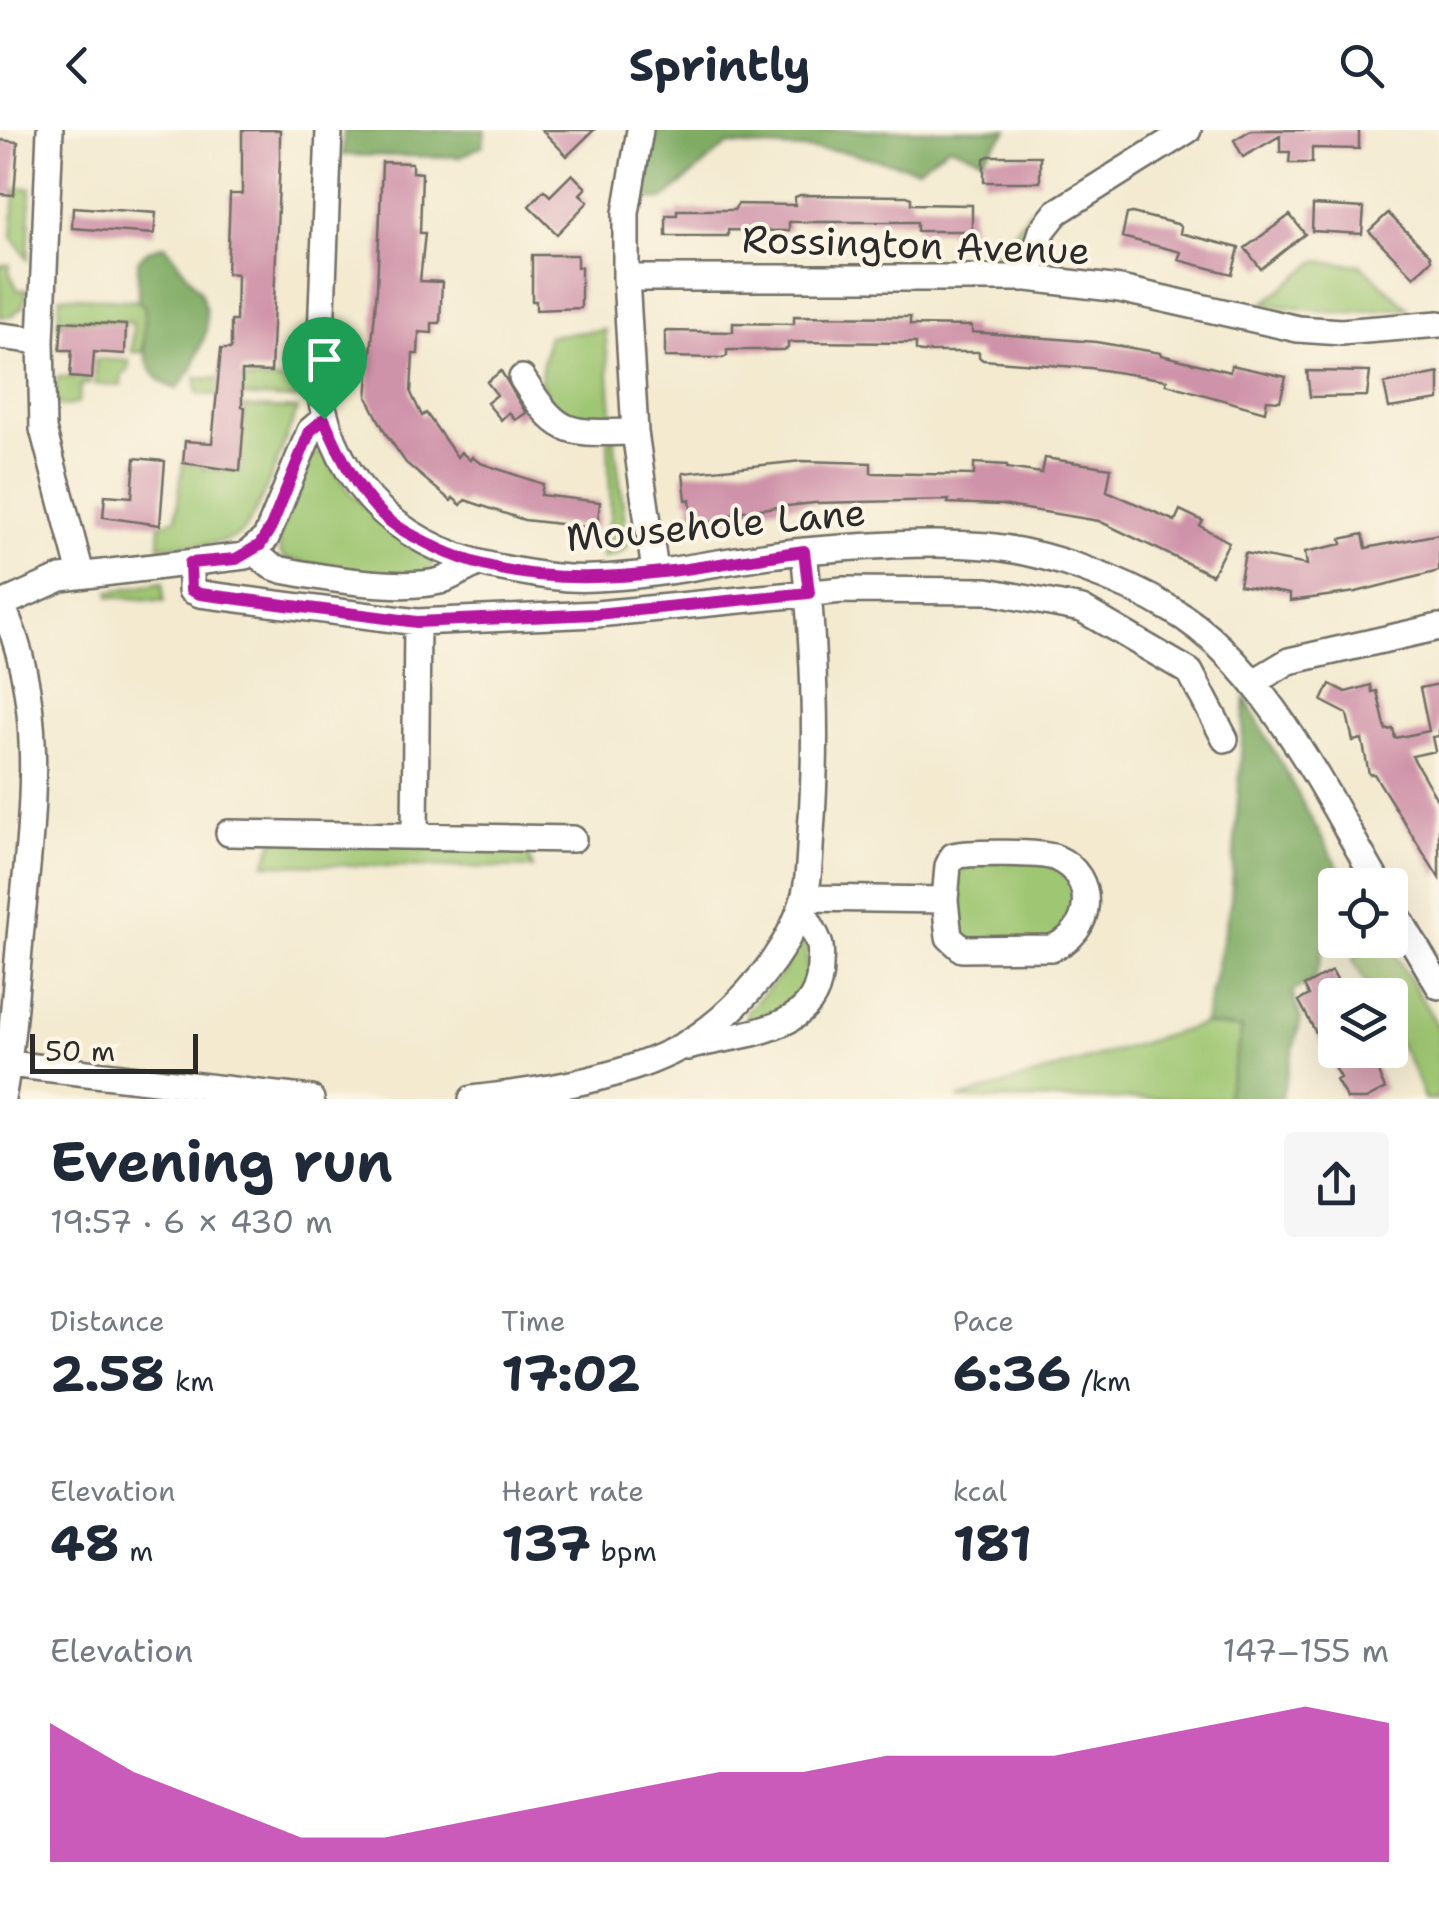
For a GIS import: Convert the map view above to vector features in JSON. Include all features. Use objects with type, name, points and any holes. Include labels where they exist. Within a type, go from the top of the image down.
[{"type":"street","points":[[50,130],[41,341],[43,429],[81,574]]},
{"type":"street","name":"Mousehole Lane","points":[[328,130],[318,388],[324,419],[342,460],[384,517],[442,551],[476,564],[552,577],[595,578],[804,551],[918,545],[987,546],[1058,558],[1171,609],[1204,632],[1254,682],[1370,868]]},
{"type":"street","points":[[640,130],[626,213],[626,278],[636,432],[655,571]]},
{"type":"street","points":[[1028,278],[1042,230],[1057,212],[1188,130]]},
{"type":"street","name":"Rossington Avenue","points":[[626,278],[1028,278],[1120,289],[1298,329],[1392,330],[1439,324]]},
{"type":"street","points":[[0,336],[41,341]]},
{"type":"street","points":[[522,378],[547,417],[572,430],[636,432]]},
{"type":"street","points":[[2,1099],[28,858],[32,745],[23,665],[1,604],[48,582],[81,574],[236,559],[253,552],[266,538],[310,431],[324,419]]},
{"type":"street","points":[[673,1051],[753,989],[802,903],[816,770],[804,551]]},
{"type":"street","points":[[253,552],[282,570],[415,584],[440,581],[476,564]]},
{"type":"street","points":[[190,563],[191,590],[200,594],[417,622],[596,614],[843,590],[986,591],[1082,609],[1190,672],[1225,738]]},
{"type":"street","points":[[415,835],[417,622]]},
{"type":"street","points":[[1254,682],[1289,661],[1439,627]]},
{"type":"street","points":[[229,833],[573,839]]},
{"type":"street","points":[[953,856],[1053,856],[1067,865],[1083,885],[1086,914],[1078,931],[1064,944],[1052,948],[962,949],[949,937],[946,900],[948,866],[953,856]]},
{"type":"street","points":[[802,903],[946,900]]},
{"type":"street","points":[[472,1099],[574,1082],[804,1014],[816,995],[820,946],[802,903]]},
{"type":"street","points":[[1408,933],[1439,986]]},
{"type":"street","points":[[8,1064],[311,1099]]},
{"type":"green space","points":[[344,130],[485,130],[483,145],[461,157],[343,155]]},
{"type":"green space","points":[[657,130],[1008,130],[982,158],[949,146],[917,169],[841,151],[727,145],[664,199],[643,200]]},
{"type":"green space","points":[[1076,178],[1078,183],[1039,212],[1009,259],[994,259],[992,255],[1045,195]]},
{"type":"green space","points":[[31,188],[28,259],[12,237],[15,191]]},
{"type":"green space","points":[[165,245],[200,291],[206,310],[206,332],[192,369],[177,389],[155,376],[149,367],[144,345],[145,307],[138,301],[138,261],[148,250]]},
{"type":"green space","points":[[1317,261],[1361,265],[1408,308],[1340,313],[1262,304]]},
{"type":"green space","points":[[0,265],[10,265],[9,272],[18,290],[27,290],[23,306],[13,315],[0,317]]},
{"type":"green space","points":[[60,296],[138,301],[145,307],[143,352],[132,352],[133,323],[67,319],[58,325]]},
{"type":"green space","points":[[605,330],[613,425],[578,428],[554,412],[540,380],[548,336]]},
{"type":"green space","points":[[96,359],[129,361],[121,386],[95,384]]},
{"type":"green space","points":[[57,377],[89,378],[90,384],[81,385],[78,403],[62,407],[55,401]]},
{"type":"green space","points":[[196,378],[297,381],[297,399],[197,394]]},
{"type":"green space","points":[[245,407],[298,409],[245,529],[228,540],[159,546],[160,525],[176,518],[183,463],[201,464],[203,469],[239,471]]},
{"type":"green space","points":[[614,437],[628,545],[620,553],[602,558],[611,518],[608,438]]},
{"type":"green space","points":[[321,450],[351,494],[428,556],[433,561],[431,570],[397,574],[359,572],[286,559],[280,553],[278,539],[311,457]]},
{"type":"green space","points":[[163,582],[164,601],[110,596],[110,591]]},
{"type":"green space","points":[[1245,698],[1338,868],[1318,868],[1321,958],[1315,978],[1292,992],[1301,1019],[1281,1099],[1226,1099],[1242,1029],[1204,1024],[1231,900]]},
{"type":"green space","points":[[277,834],[522,838],[533,868],[265,864]]},
{"type":"green space","points":[[1053,856],[1083,885],[1064,944],[962,949],[948,866]]},
{"type":"green space","points":[[797,939],[805,940],[809,988],[798,1006],[749,1021],[746,1013],[783,972]]},
{"type":"green space","points":[[1397,958],[1439,1028],[1439,1099],[1424,1099],[1408,1060],[1408,978],[1363,978],[1353,959]]},
{"type":"green space","points":[[1204,1024],[1242,1029],[1226,1099],[957,1099]]},
{"type":"building","points":[[242,130],[280,130],[280,158],[271,372],[242,371],[245,407],[240,471],[183,463],[185,441],[212,443],[221,349],[231,349],[231,321],[236,321],[237,274],[227,273],[230,194],[242,194]]},
{"type":"building","points":[[542,130],[594,130],[567,156]]},
{"type":"building","points":[[1251,130],[1359,130],[1359,149],[1312,148],[1312,163],[1289,163],[1290,152],[1280,152],[1280,136],[1243,157],[1234,140]]},
{"type":"building","points":[[0,140],[18,142],[14,195],[0,194]]},
{"type":"building","points":[[1040,156],[1040,182],[984,182],[984,158]]},
{"type":"building","points":[[382,162],[412,163],[412,172],[422,173],[420,233],[425,233],[420,281],[442,282],[440,323],[432,323],[432,333],[419,332],[418,354],[413,354],[411,393],[422,416],[426,413],[457,457],[461,452],[470,460],[472,457],[543,484],[541,495],[600,502],[597,528],[524,520],[465,500],[461,505],[453,498],[451,501],[406,463],[386,434],[367,397],[377,289]]},
{"type":"building","points":[[572,174],[586,188],[580,194],[588,202],[557,234],[529,206],[544,190],[550,196]]},
{"type":"building","points":[[907,196],[911,204],[972,205],[972,231],[917,231],[917,222],[789,222],[789,231],[728,230],[728,236],[666,236],[666,215],[677,215],[677,210],[734,210],[738,204],[795,205],[795,197]]},
{"type":"building","points":[[1313,205],[1364,208],[1362,234],[1312,231]]},
{"type":"building","points":[[73,207],[156,213],[154,234],[72,228]]},
{"type":"building","points":[[1388,213],[1430,255],[1431,260],[1414,277],[1369,231]]},
{"type":"building","points":[[1127,214],[1177,224],[1180,233],[1239,248],[1232,274],[1178,260],[1181,252],[1122,237]]},
{"type":"building","points":[[1290,215],[1305,234],[1261,269],[1245,248]]},
{"type":"building","points":[[532,255],[577,255],[577,267],[581,267],[581,308],[536,310],[536,301],[532,301]]},
{"type":"building","points":[[794,316],[910,317],[910,325],[972,326],[972,332],[1096,342],[1161,353],[1230,372],[1231,365],[1286,377],[1280,401],[1267,400],[1265,412],[1166,384],[1167,380],[1090,368],[983,360],[979,352],[921,352],[916,350],[916,343],[788,342],[784,350],[727,350],[723,358],[665,357],[665,331],[733,332],[733,323],[794,324]]},
{"type":"building","points":[[62,321],[126,325],[125,354],[94,352],[92,379],[70,377],[72,350],[60,350]]},
{"type":"building","points":[[501,371],[526,413],[515,420],[509,412],[501,420],[487,403],[497,395],[487,382]]},
{"type":"building","points":[[1307,371],[1370,372],[1367,396],[1310,397]]},
{"type":"building","points":[[1439,373],[1439,400],[1389,408],[1384,384]]},
{"type":"building","points":[[135,458],[165,461],[160,525],[103,517],[105,495],[132,497]]},
{"type":"building","points":[[1045,458],[1111,468],[1107,491],[1175,521],[1180,510],[1203,521],[1200,526],[1229,542],[1212,575],[1099,521],[1002,505],[948,503],[949,500],[814,503],[742,511],[729,515],[729,521],[704,523],[703,519],[692,520],[683,473],[802,461],[871,463],[871,473],[974,475],[974,463],[1042,473]]},
{"type":"building","points":[[1363,534],[1366,548],[1439,534],[1439,571],[1356,592],[1290,601],[1290,594],[1239,585],[1245,553],[1307,565],[1305,552],[1342,544],[1341,539]]},
{"type":"building","points":[[1330,684],[1346,692],[1371,685],[1372,692],[1377,691],[1386,730],[1393,729],[1395,738],[1429,731],[1420,688],[1439,684],[1439,736],[1432,737],[1435,751],[1412,756],[1439,803],[1439,878],[1374,774],[1369,774],[1362,739],[1353,741],[1347,714],[1322,701]]},
{"type":"building","points":[[1318,978],[1318,1037],[1299,1001],[1309,995],[1304,986]]},
{"type":"building","points":[[1335,1068],[1376,1068],[1385,1089],[1366,1099],[1347,1099],[1336,1080],[1340,1078]]},
{"type":"route","points":[[324,419],[342,460],[384,517],[456,558],[552,577],[595,578],[804,551],[809,593],[596,614],[417,622],[191,590],[190,563],[236,559],[253,552],[266,538],[310,431],[324,419]]}]
